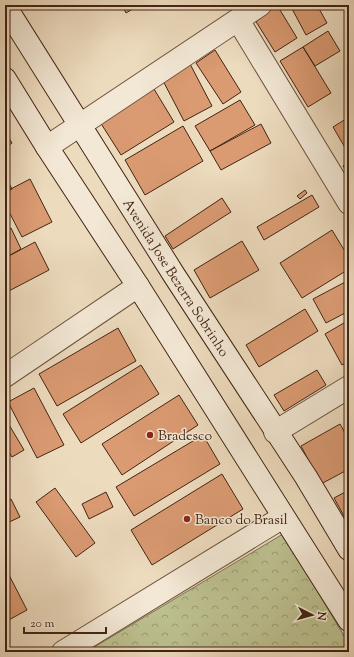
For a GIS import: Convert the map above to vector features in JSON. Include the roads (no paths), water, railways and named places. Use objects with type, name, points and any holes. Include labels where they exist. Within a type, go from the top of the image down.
[{"type":"main road","points":[[47,147],[79,124],[260,5]]},
{"type":"main road","name":"Avenida Jose Bezerra Sobrinho","points":[[5,6],[174,275],[275,432],[306,477],[349,549]]},
{"type":"main road","points":[[238,20],[349,203]]},
{"type":"main road","points":[[6,82],[138,286],[283,517],[345,606]]},
{"type":"main road","points":[[5,376],[138,286]]},
{"type":"main road","points":[[275,432],[349,386]]},
{"type":"main road","points":[[63,652],[283,517]]},
{"type":"place","name":"Bradesco","points":[[150,435]]},
{"type":"place","name":"Banco do Brasil","points":[[187,519]]}]
